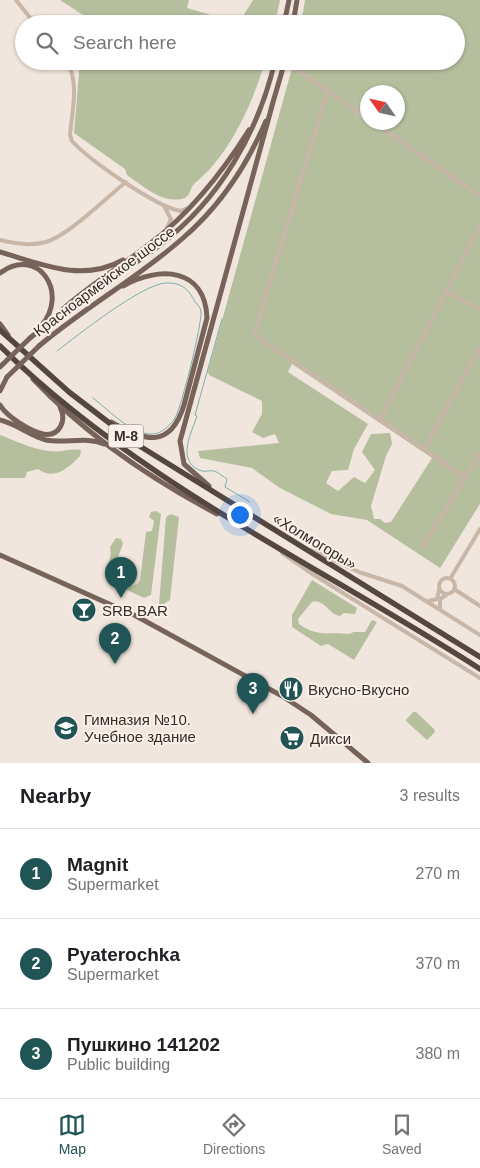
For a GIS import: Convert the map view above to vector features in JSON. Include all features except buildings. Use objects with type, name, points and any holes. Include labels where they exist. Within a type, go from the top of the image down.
[{"type":"highway","name":"«Холмогоры»","points":[[0,330],[92,410],[164,462],[480,656]]},
{"type":"highway","name":"«Холмогоры»","points":[[0,347],[100,431],[156,470],[249,529],[480,669]]},
{"type":"main road","points":[[286,15],[289,0]]},
{"type":"main road","points":[[294,15],[297,0]]},
{"type":"main road","name":"Красноармейское шоссе","points":[[0,367],[31,337],[162,244],[195,213],[235,161],[262,106],[272,70]]},
{"type":"main road","name":"Красноармейское шоссе","points":[[0,385],[39,346],[166,252],[218,202],[244,165],[272,106],[283,70]]},
{"type":"main road","points":[[45,326],[73,300],[162,234],[194,204],[234,153],[262,106]]},
{"type":"main road","points":[[239,509],[189,470],[182,456],[180,441],[272,106]]},
{"type":"main road","points":[[0,252],[63,270],[86,272],[115,265],[141,251]]},
{"type":"main road","points":[[0,273],[9,267],[26,265],[42,272],[51,285],[53,294],[50,312],[31,337]]},
{"type":"main road","points":[[92,410],[140,437],[157,438],[171,431],[182,411],[207,318],[207,309],[202,294],[189,280],[173,273],[147,275],[99,300]]},
{"type":"main road","points":[[0,324],[22,351]]},
{"type":"main road","points":[[14,359],[55,401],[116,450],[186,497],[249,529]]},
{"type":"main road","points":[[0,391],[7,377]]},
{"type":"main road","points":[[0,405],[9,415],[36,431],[46,434],[55,432],[63,422],[63,413],[55,401]]},
{"type":"main road","points":[[0,420],[19,426],[42,439],[58,442],[92,441],[116,450]]},
{"type":"main road","points":[[0,555],[136,616],[282,696],[310,715],[368,763]]},
{"type":"street","points":[[16,0],[28,15]]},
{"type":"street","points":[[72,70],[74,78],[70,135],[72,141],[126,182],[161,203],[180,211],[194,204]]},
{"type":"street","points":[[296,70],[360,113]]},
{"type":"street","points":[[328,90],[254,335],[465,477]]},
{"type":"street","points":[[385,130],[480,196]]},
{"type":"street","points":[[0,240],[24,244],[47,241],[66,230],[126,182]]},
{"type":"street","points":[[161,203],[168,209],[171,219],[162,234]]},
{"type":"street","points":[[380,420],[480,226]]},
{"type":"street","points":[[447,292],[480,309]]},
{"type":"street","points":[[424,449],[480,347]]},
{"type":"street","points":[[422,548],[480,453]]},
{"type":"street","points":[[426,600],[437,599],[441,581],[450,579],[480,529]]},
{"type":"street","points":[[256,533],[314,575],[480,678]]},
{"type":"street","points":[[298,545],[358,572],[402,586],[480,634]]},
{"type":"street","points":[[450,579],[454,583],[454,589]]},
{"type":"street","points":[[441,610],[438,602],[454,589]]},
{"type":"street","points":[[454,589],[480,606]]},
{"type":"street","points":[[439,590],[446,595]]},
{"type":"green space","points":[[60,0],[189,0],[187,8],[211,15],[83,15]]},
{"type":"green space","points":[[253,0],[280,0],[277,15],[244,15]]},
{"type":"green space","points":[[305,0],[480,0],[480,504],[440,568],[367,520],[331,514],[280,488],[252,468],[200,458],[198,451],[279,443],[275,434],[263,438],[252,432],[262,414],[262,401],[209,375],[208,371],[292,70],[465,70],[465,15],[302,15]],"holes":[[[292,364],[432,458],[391,522],[385,523],[380,519],[374,519],[371,506],[386,456],[392,444],[390,433],[371,434],[362,452],[375,470],[365,483],[354,477],[338,491],[326,483],[332,471],[348,470],[354,449],[368,424],[288,372]]]},
{"type":"green space","points":[[79,70],[262,70],[247,111],[229,144],[207,172],[193,185],[185,198],[174,200],[160,196],[146,188],[127,175],[125,169],[74,133]]},
{"type":"green space","points":[[0,435],[43,450],[81,450],[80,456],[66,469],[56,473],[50,474],[38,469],[27,472],[25,478],[0,478]]},
{"type":"green space","points":[[156,511],[161,514],[151,595],[144,598],[112,583],[105,577],[105,573],[111,552],[110,547],[116,538],[121,539],[123,544],[113,570],[114,575],[132,586],[137,584],[140,580],[146,532],[152,531],[154,521],[149,517],[151,512]]},
{"type":"green space","points":[[171,514],[179,517],[170,600],[164,604],[159,604],[166,517]]},
{"type":"green space","points":[[312,580],[357,608],[355,614],[344,613],[340,616],[332,613],[320,603],[312,602],[298,619],[299,624],[318,633],[349,634],[365,632],[372,620],[377,622],[354,660],[328,644],[321,646],[292,627],[292,615]]},
{"type":"green space","points":[[413,712],[416,712],[434,729],[435,732],[427,740],[406,720]]},
{"type":"waterway","points":[[57,351],[110,311],[155,286],[166,283],[181,285],[190,294],[201,310],[200,319],[187,382],[175,418],[170,425],[158,433],[141,432],[123,423],[93,398]]},
{"type":"waterway","points":[[222,319],[195,415],[197,416],[189,437],[187,453],[189,461],[194,467],[202,471],[219,473],[227,479],[225,487],[250,502]]},
{"type":"place","name":"Magnit","points":[[121,598]]},
{"type":"place","name":"SRB BAR","points":[[84,610]]},
{"type":"place","name":"Pyaterochka","points":[[115,664]]},
{"type":"place","name":"Вкусно-Вкусно","points":[[291,689]]},
{"type":"place","name":"Пушкино 141202","points":[[253,714]]},
{"type":"place","name":"Гимназия №10. Учебное здание","points":[[66,728]]},
{"type":"place","name":"Дикси","points":[[292,738]]}]
